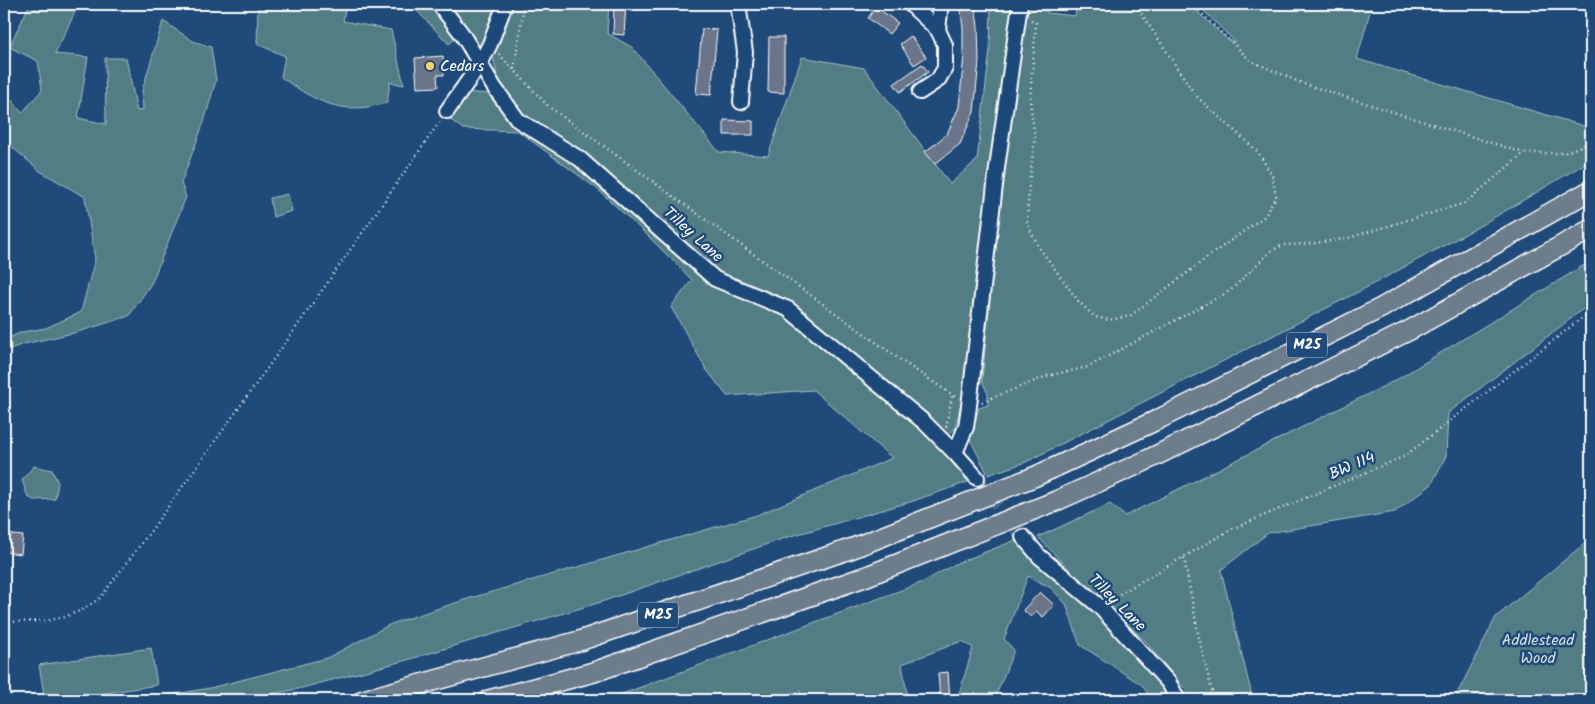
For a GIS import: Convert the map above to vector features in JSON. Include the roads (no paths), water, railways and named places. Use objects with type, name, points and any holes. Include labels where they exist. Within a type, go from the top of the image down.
[{"type":"highway","name":"M25","points":[[363,700],[579,641],[853,548],[1036,476],[1157,420],[1381,308],[1591,190]]},
{"type":"highway","name":"M25","points":[[489,700],[594,672],[858,580],[1056,502],[1141,463],[1410,330],[1591,230]]},
{"type":"street","name":"Tilley Lane","points":[[439,4],[462,34],[518,120],[580,159],[715,279],[788,309],[924,422],[977,478]]},
{"type":"street","points":[[446,111],[480,64],[490,44],[505,4]]},
{"type":"street","points":[[738,4],[745,52],[740,102]]},
{"type":"street","points":[[910,4],[938,30],[945,45],[945,68],[938,80],[920,92]]},
{"type":"street","points":[[938,30],[939,4]]},
{"type":"street","points":[[956,454],[966,427],[998,159],[1020,9]]},
{"type":"street","name":"Tilley Lane","points":[[1023,537],[1039,556],[1098,606],[1169,683],[1178,700]]},
{"type":"tunnel","points":[[977,478],[1023,537]]},
{"type":"place","name":"Cedars","points":[[430,66]]},
{"type":"park label","name":"Addlestead Wood","points":[[1538,649]]}]
